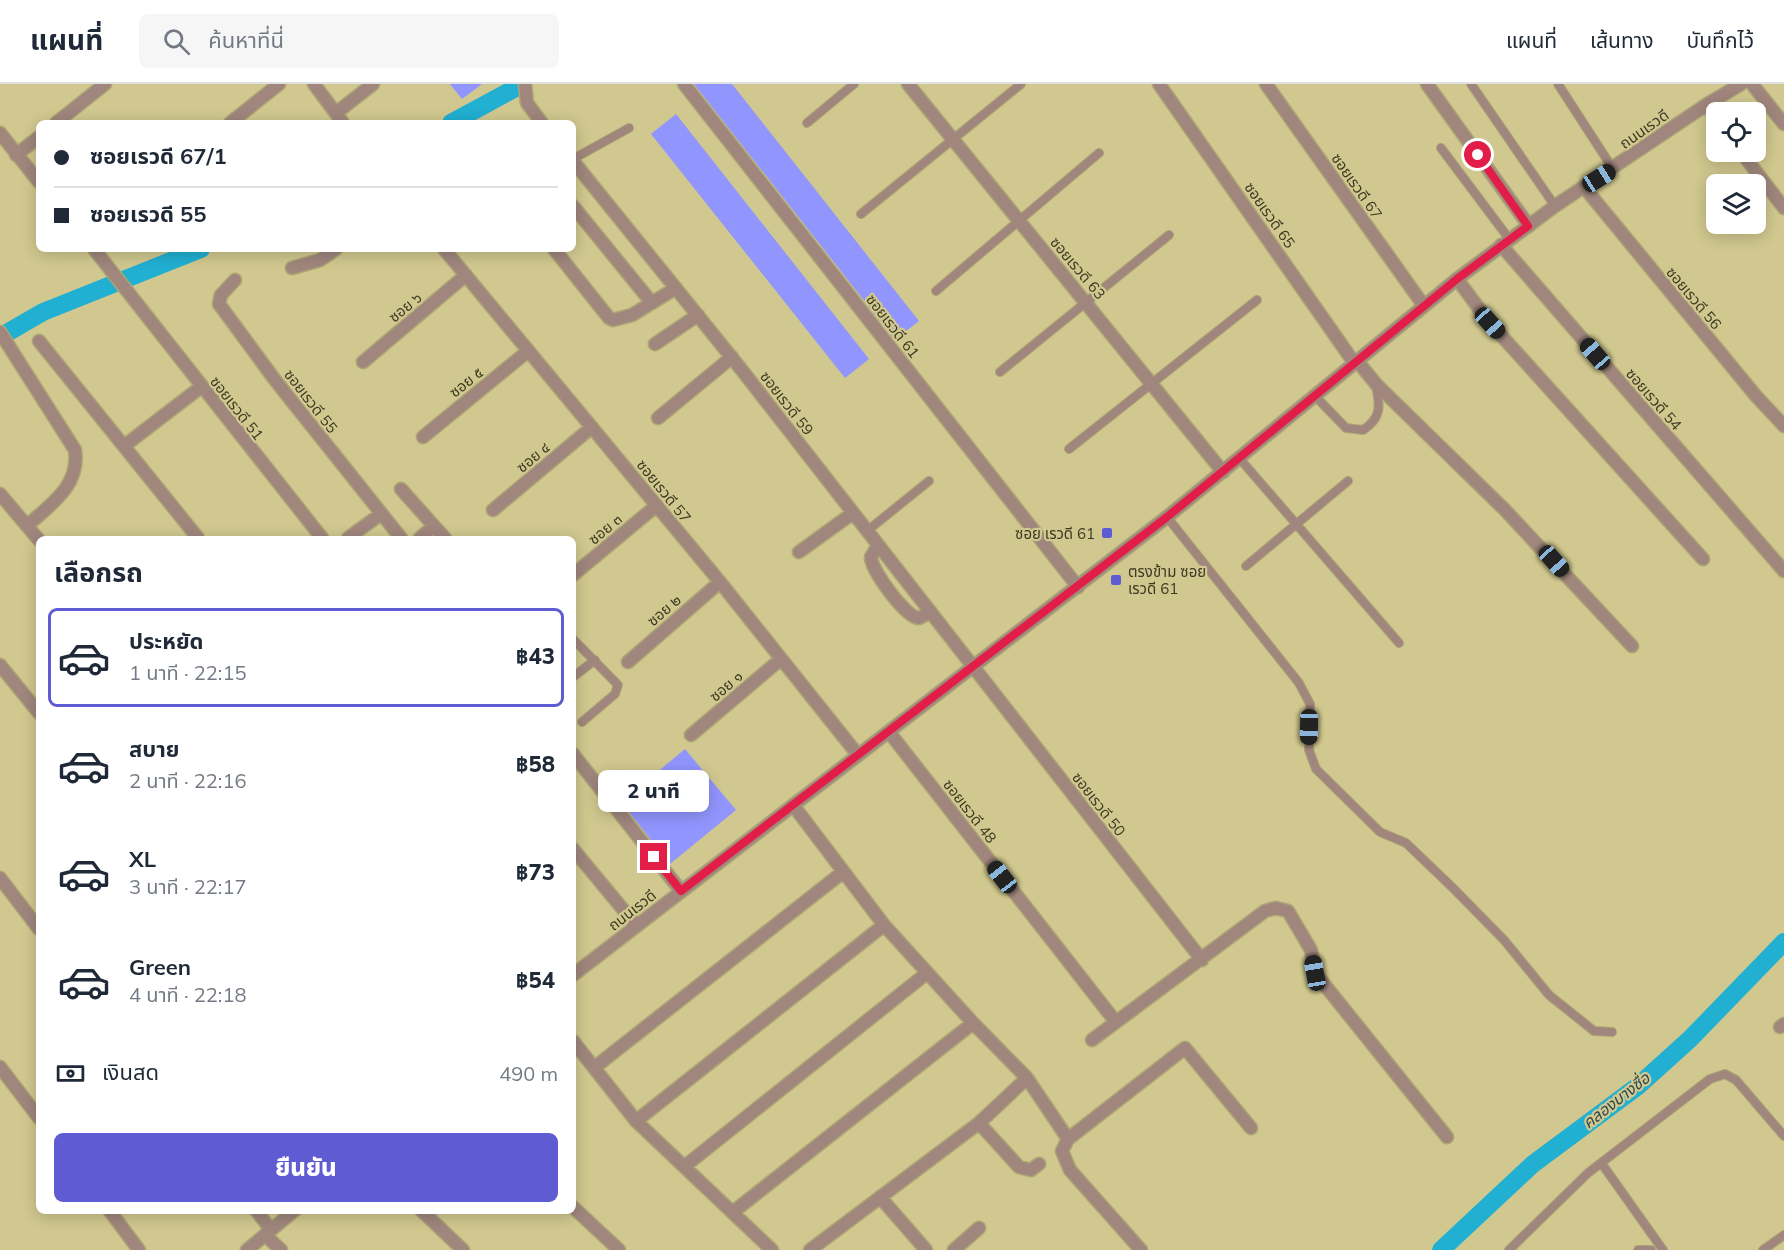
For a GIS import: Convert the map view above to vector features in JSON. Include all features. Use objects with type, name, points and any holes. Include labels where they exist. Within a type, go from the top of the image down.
[{"type":"street","points":[[60,120],[105,84]]},
{"type":"street","points":[[234,120],[279,84]]},
{"type":"street","points":[[314,84],[340,118],[373,84]]},
{"type":"street","points":[[525,84],[526,97],[531,110],[539,120]]},
{"type":"street","name":"ซอยเรวดี 61","points":[[684,84],[1078,587]]},
{"type":"street","name":"ซอยเรวดี 63","points":[[908,84],[1222,472]]},
{"type":"street","name":"ซอยเรวดี 65","points":[[1159,84],[1356,363],[1504,509],[1632,646]]},
{"type":"street","name":"ซอยเรวดี 67","points":[[1266,84],[1424,306]]},
{"type":"street","points":[[1427,84],[1528,226]]},
{"type":"street","name":"ถนนเรวดี","points":[[1711,102],[1741,84]]},
{"type":"street","points":[[1752,84],[1784,124]]},
{"type":"street","name":"ถนนเรวดี","points":[[576,973],[1167,517],[1457,279],[1555,206],[1706,105]]},
{"type":"street","points":[[0,133],[36,178]]},
{"type":"street","points":[[16,154],[36,139]]},
{"type":"street","points":[[1749,162],[1784,208]]},
{"type":"street","name":"ซอยเรวดี 59","points":[[576,164],[732,357],[973,666]]},
{"type":"street","name":"ซอยเรวดี 56","points":[[1584,188],[1756,396],[1784,426]]},
{"type":"street","points":[[576,210],[652,303]]},
{"type":"street","name":"ซอยเรวดี 54","points":[[1505,243],[1784,571]]},
{"type":"street","name":"ซอยเรวดี 51","points":[[96,252],[320,536]]},
{"type":"street","points":[[292,268],[320,260],[332,252]]},
{"type":"street","name":"ซอยเรวดี 57","points":[[447,252],[720,582],[858,755]]},
{"type":"street","points":[[556,252],[609,318],[619,320],[676,288]]},
{"type":"street","name":"ซอย ๖","points":[[363,362],[466,275]]},
{"type":"street","points":[[1457,279],[1490,323],[1703,559]]},
{"type":"street","name":"ซอยเรวดี 55","points":[[235,280],[221,295],[219,304],[399,536]]},
{"type":"street","points":[[655,344],[698,315]]},
{"type":"street","points":[[0,332],[75,450],[77,465],[72,481],[63,493],[27,526]]},
{"type":"street","points":[[39,341],[196,536]]},
{"type":"street","name":"ซอย ๕","points":[[423,436],[528,351]]},
{"type":"street","points":[[658,418],[732,357]]},
{"type":"street","points":[[124,446],[201,387]]},
{"type":"street","name":"ซอย ๔","points":[[493,510],[592,427]]},
{"type":"street","points":[[401,489],[443,536]]},
{"type":"street","points":[[0,494],[36,536]]},
{"type":"street","name":"ซอย ๓","points":[[576,572],[656,506]]},
{"type":"street","points":[[799,552],[853,513]]},
{"type":"street","points":[[351,536],[381,514]]},
{"type":"street","points":[[422,536],[434,526]]},
{"type":"street","points":[[878,545],[871,557],[874,568],[908,614],[920,618],[931,612]]},
{"type":"street","name":"ซอย ๒","points":[[628,662],[720,582]]},
{"type":"street","name":"ซอย ๑","points":[[691,735],[781,659]]},
{"type":"street","points":[[0,665],[36,709]]},
{"type":"street","name":"ซอยเรวดี 50","points":[[973,666],[1202,960]]},
{"type":"street","name":"ซอยเรวดี 48","points":[[889,732],[1115,1021]]},
{"type":"street","points":[[576,758],[681,891]]},
{"type":"street","points":[[793,805],[884,925],[973,1023],[1027,1078],[1068,1139]]},
{"type":"street","points":[[576,853],[636,926]]},
{"type":"street","points":[[595,1066],[843,872]]},
{"type":"street","points":[[0,878],[36,925]]},
{"type":"street","points":[[1092,1040],[1265,911],[1276,908],[1288,911],[1311,950],[1315,973],[1447,1137]]},
{"type":"street","points":[[636,1121],[884,925]]},
{"type":"street","points":[[685,1166],[927,973]]},
{"type":"street","points":[[733,1212],[973,1023]]},
{"type":"street","points":[[576,1044],[636,1121],[772,1250]]},
{"type":"street","points":[[1141,1250],[1070,1170],[1062,1151],[1068,1139],[1185,1048],[1251,1128]]},
{"type":"street","points":[[0,1067],[36,1114]]},
{"type":"street","points":[[810,1250],[979,1123],[1027,1078]]},
{"type":"street","points":[[979,1123],[1019,1167],[1030,1170],[1039,1164]]},
{"type":"street","points":[[880,1197],[927,1250]]},
{"type":"street","points":[[576,1210],[619,1250]]},
{"type":"street","points":[[112,1214],[139,1250]]},
{"type":"street","points":[[258,1214],[280,1250]]},
{"type":"street","points":[[247,1250],[290,1214]]},
{"type":"street","points":[[426,1214],[463,1250]]},
{"type":"street","points":[[954,1250],[979,1228]]},
{"type":"lane","points":[[807,123],[854,84]]},
{"type":"lane","points":[[861,214],[1021,84]]},
{"type":"lane","points":[[1471,84],[1555,206]]},
{"type":"lane","points":[[1558,84],[1613,169]]},
{"type":"lane","points":[[576,158],[629,128]]},
{"type":"lane","points":[[1441,148],[1505,243]]},
{"type":"lane","points":[[936,291],[1099,153]]},
{"type":"lane","points":[[1000,372],[1169,235]]},
{"type":"lane","points":[[1069,449],[1257,300]]},
{"type":"lane","points":[[1315,396],[1346,428],[1363,430],[1378,416],[1380,408],[1376,384]]},
{"type":"lane","points":[[1240,459],[1399,643]]},
{"type":"lane","points":[[867,531],[929,480]]},
{"type":"lane","points":[[1246,566],[1297,526],[1348,481]]},
{"type":"lane","points":[[1167,517],[1299,683],[1310,704],[1309,750],[1316,769],[1380,832],[1406,843],[1453,888],[1504,940],[1549,995],[1594,1031],[1612,1032]]},
{"type":"lane","points":[[576,642],[615,680],[619,689],[582,722]]},
{"type":"lane","points":[[576,675],[595,660]]},
{"type":"lane","points":[[1509,1250],[1588,1173],[1710,1079],[1725,1074],[1736,1080],[1784,1136]]},
{"type":"lane","points":[[1602,1164],[1663,1250]]},
{"type":"lane","points":[[1763,1250],[1784,1235]]},
{"type":"lane","points":[[1638,1250],[1651,1250]]},
{"type":"building","points":[[450,84],[482,84],[462,99]]},
{"type":"building","points":[[694,84],[732,84],[919,321],[895,340]]},
{"type":"building","points":[[676,114],[869,359],[845,378],[651,134]]},
{"type":"building","points":[[685,749],[736,810],[670,864],[621,802]]},
{"type":"waterway","points":[[457,120],[523,84]]},
{"type":"waterway","points":[[0,337],[43,312],[193,252]]},
{"type":"waterway","name":"คลองบางซื่อ","points":[[1441,1250],[1533,1164],[1638,1086],[1690,1039],[1784,942]]},
{"type":"place","name":"ซอย เรวดี 61","points":[[1107,533]]},
{"type":"place","name":"ตรงข้าม ซอย เรวดี 61","points":[[1116,580]]},
{"type":"route","points":[[654,857],[681,891],[1167,517],[1457,279],[1528,226],[1478,155]]}]
